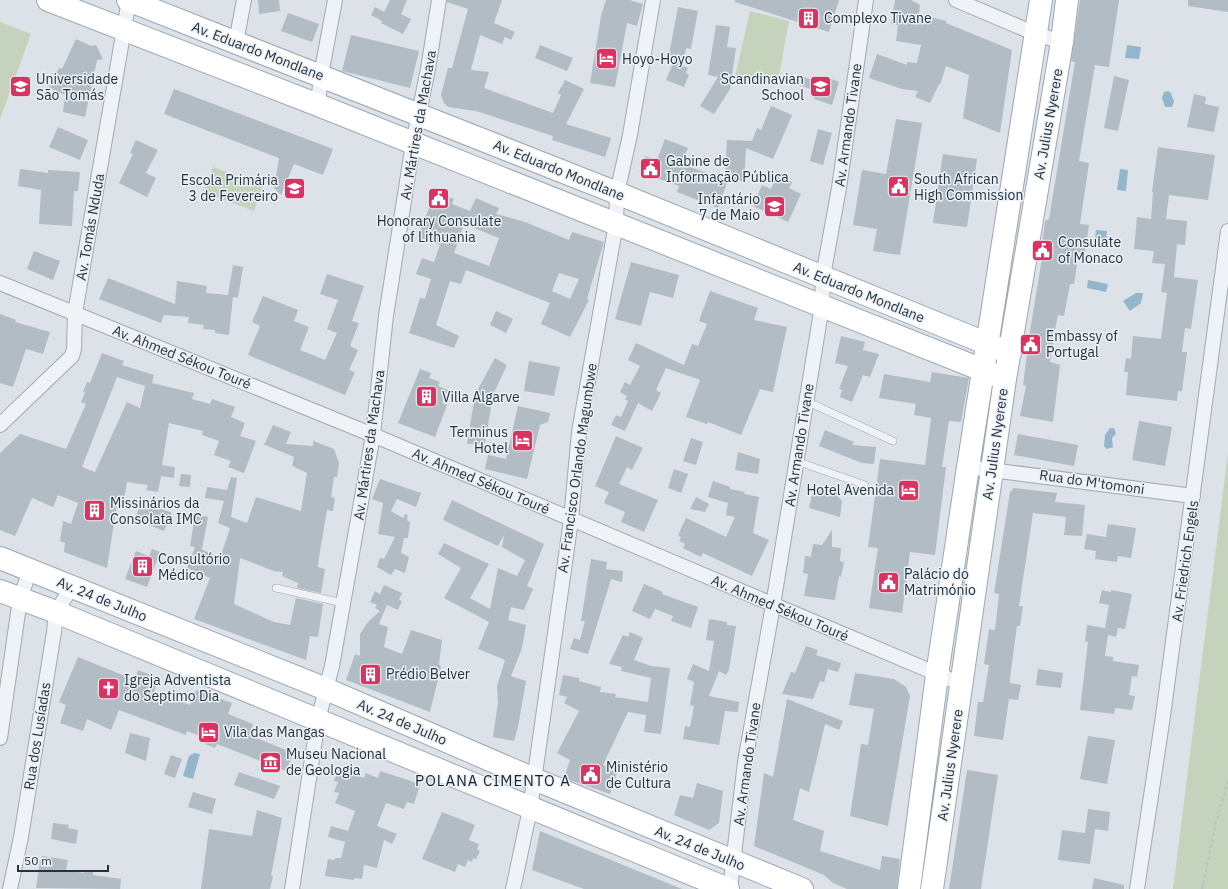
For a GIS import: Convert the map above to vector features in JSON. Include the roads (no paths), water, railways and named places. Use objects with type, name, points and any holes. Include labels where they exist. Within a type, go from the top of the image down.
[{"type":"main road","name":"Av. Eduardo Mondlane","points":[[48,0],[318,104],[1005,379]]},
{"type":"main road","name":"Av. Eduardo Mondlane","points":[[129,0],[617,193],[823,276],[988,345],[1010,352]]},
{"type":"main road","name":"Av. Julius Nyerere","points":[[909,889],[968,467],[1041,0]]},
{"type":"main road","name":"Av. Julius Nyerere","points":[[932,889],[991,469],[1062,42],[1067,0]]},
{"type":"main road","name":"Av. 24 de Julho","points":[[0,558],[326,689],[534,779],[733,862],[802,889]]},
{"type":"main road","points":[[0,591],[20,600]]},
{"type":"main road","name":"Av. 24 de Julho","points":[[20,600],[55,622],[318,720],[530,809],[729,889]]},
{"type":"street","name":"Av. Tomás Nduda","points":[[0,425],[72,356],[74,349],[75,313],[129,0]]},
{"type":"street","points":[[236,42],[244,0]]},
{"type":"street","points":[[318,104],[321,75],[335,0]]},
{"type":"street","name":"Av. Mártires da Machava","points":[[292,889],[318,720],[344,603],[373,435],[386,316],[413,142],[432,47],[439,0]]},
{"type":"street","name":"Av. Francisco Orlando Magumbwe","points":[[513,889],[530,809],[571,520],[579,432],[616,224],[617,193],[630,135],[654,0]]},
{"type":"street","name":"Av. Armando Tivane","points":[[729,889],[745,762],[773,605],[822,306],[823,276],[839,188],[866,0]]},
{"type":"street","points":[[956,0],[1036,34],[1062,42]]},
{"type":"street","name":"Av. Friedrich Engels","points":[[1137,889],[1164,716],[1228,232]]},
{"type":"street","name":"Av. Ahmed Sékou Touré","points":[[0,282],[373,435],[961,684]]},
{"type":"street","name":"Rua do M'tomoni","points":[[968,467],[1193,496]]},
{"type":"street","points":[[0,738],[20,600],[30,570]]},
{"type":"street","name":"Rua dos Lusíadas","points":[[10,889],[28,793],[55,622],[72,587]]},
{"type":"lane","points":[[806,401],[893,441]]},
{"type":"lane","points":[[796,461],[865,485]]},
{"type":"lane","points":[[276,588],[344,603]]},
{"type":"lane","points":[[0,699],[9,634],[16,627]]},
{"type":"water","points":[[1127,45],[1141,47],[1139,59],[1125,58]]},
{"type":"water","points":[[1168,91],[1171,93],[1174,102],[1172,107],[1165,107],[1162,98],[1164,92]]},
{"type":"water","points":[[1120,169],[1128,170],[1126,191],[1117,190]]},
{"type":"water","points":[[1096,230],[1107,231],[1106,241],[1095,239]]},
{"type":"water","points":[[1088,280],[1108,284],[1106,292],[1087,288]]},
{"type":"water","points":[[1136,293],[1143,293],[1141,303],[1130,311],[1123,301]]},
{"type":"water","points":[[1110,428],[1114,428],[1116,434],[1112,438],[1113,447],[1107,449],[1104,446],[1105,435]]},
{"type":"water","points":[[194,753],[200,754],[193,779],[183,776],[189,756]]},
{"type":"place","name":"Complexo Tivane","points":[[809,18]]},
{"type":"place","name":"Hoyo-Hoyo","points":[[607,59]]},
{"type":"place","name":"Universidade São Tomás","points":[[21,87]]},
{"type":"place","name":"Scandinavian School","points":[[820,87]]},
{"type":"place","name":"Gabine de Informação Pública","points":[[651,169]]},
{"type":"place","name":"South African High Commission","points":[[898,187]]},
{"type":"place","name":"Escola Primária 3 de Fevereiro","points":[[294,188]]},
{"type":"place","name":"Honorary Consulate of Lithuania","points":[[439,199]]},
{"type":"place","name":"Infantário 7 de Maio","points":[[775,207]]},
{"type":"place","name":"Consulate of Monaco","points":[[1043,250]]},
{"type":"place","name":"Embassy of Portugal","points":[[1030,344]]},
{"type":"place","name":"Villa Algarve","points":[[427,397]]},
{"type":"place","name":"Terminus Hotel","points":[[523,440]]},
{"type":"place","name":"Hotel Avenida","points":[[909,490]]},
{"type":"place","name":"Missinários da Consolata IMC","points":[[95,511]]},
{"type":"place","name":"Consultório Médico","points":[[142,567]]},
{"type":"place","name":"Palácio do Matrimónio","points":[[889,582]]},
{"type":"place","name":"Prédio Belver","points":[[370,674]]},
{"type":"place","name":"Igreja Adventista do Septimo Dia","points":[[109,688]]},
{"type":"place","name":"Vila das Mangas","points":[[208,732]]},
{"type":"place","name":"Museu Nacional de Geologia","points":[[271,762]]},
{"type":"place","name":"Ministério de Cultura","points":[[591,775]]},
{"type":"district","name":"POLANA CIMENTO A","points":[[493,780]]}]
